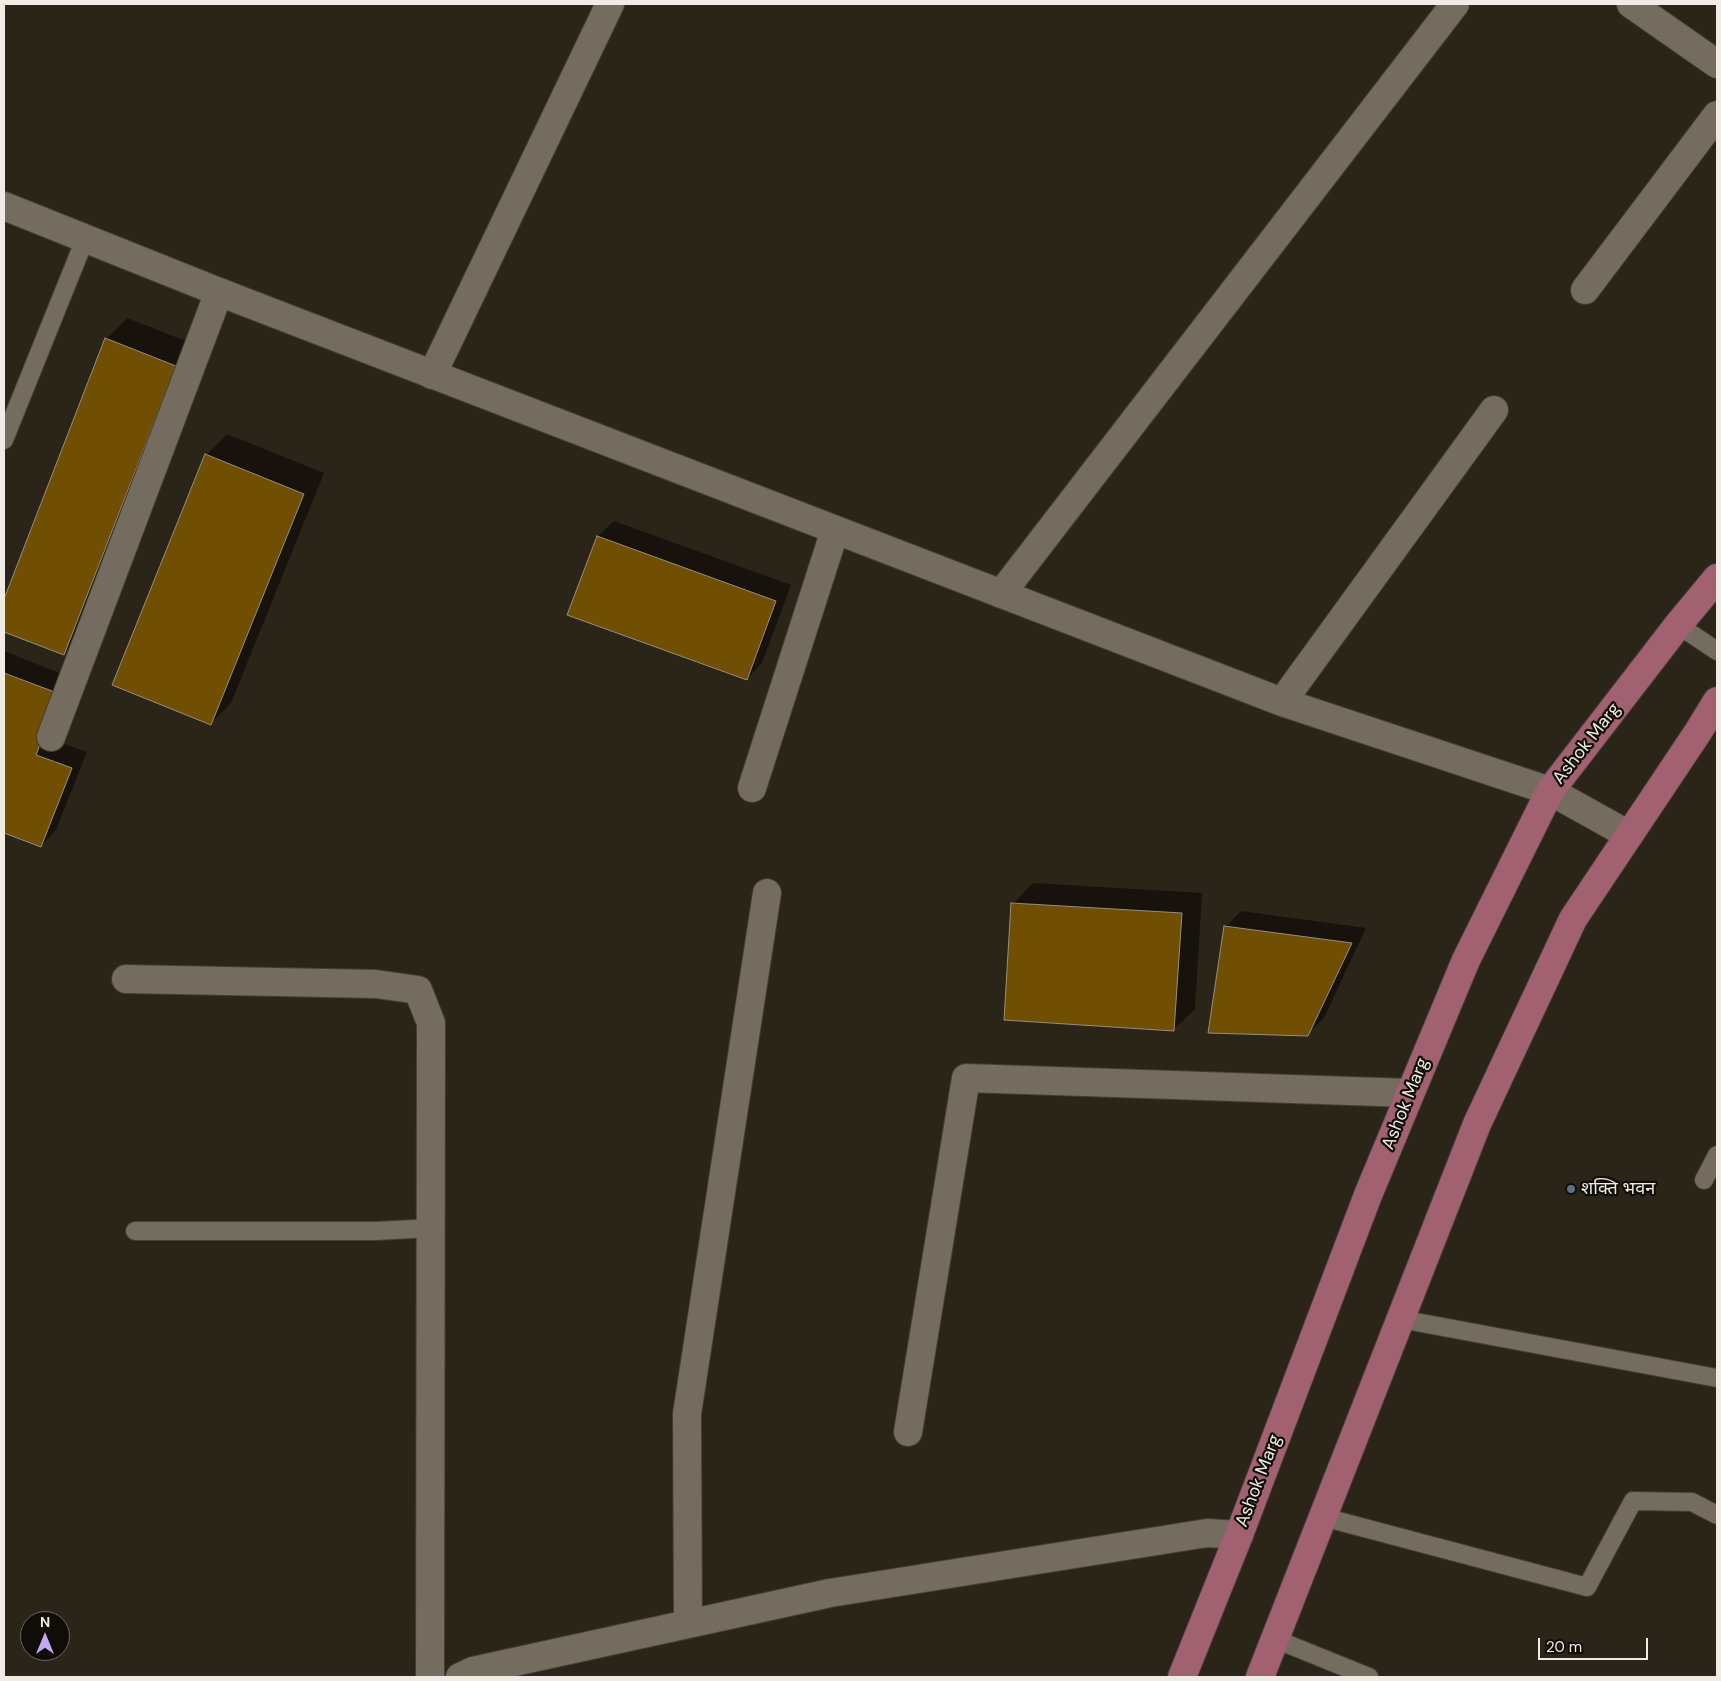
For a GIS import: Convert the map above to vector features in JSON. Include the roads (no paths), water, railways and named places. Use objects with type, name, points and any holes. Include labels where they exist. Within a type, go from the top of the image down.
[{"type":"main road","name":"Ashok Marg","points":[[1182,1677],[1239,1535],[1368,1195],[1466,960],[1550,792],[1678,625],[1717,578]]},
{"type":"main road","points":[[1260,1677],[1477,1124],[1573,919],[1698,732],[1717,700]]},
{"type":"street","points":[[432,375],[610,4]]},
{"type":"street","points":[[1002,594],[1455,4]]},
{"type":"street","points":[[1631,4],[1717,64]]},
{"type":"street","points":[[1585,290],[1717,115]]},
{"type":"street","points":[[4,206],[432,375],[1282,702],[1550,792],[1629,835]]},
{"type":"street","points":[[51,737],[219,292]]},
{"type":"street","points":[[1282,702],[1494,410]]},
{"type":"street","points":[[752,788],[835,530]]},
{"type":"street","points":[[688,1624],[687,1414],[767,893]]},
{"type":"street","points":[[126,979],[376,984],[418,990],[431,1023],[430,1677]]},
{"type":"street","points":[[908,1432],[966,1078],[1410,1093]]},
{"type":"street","points":[[460,1677],[473,1671],[830,1593],[1207,1533],[1239,1535]]},
{"type":"lane","points":[[4,440],[85,239]]},
{"type":"lane","points":[[1678,625],[1717,650]]},
{"type":"lane","points":[[1704,1180],[1717,1155]]},
{"type":"lane","points":[[134,1232],[376,1232],[431,1228]]},
{"type":"lane","points":[[1400,1319],[1717,1378]]},
{"type":"lane","points":[[1323,1517],[1587,1587],[1632,1500],[1692,1502],[1717,1516]]},
{"type":"lane","points":[[1275,1639],[1369,1677]]},
{"type":"place","name":"शक्ति भवन","points":[[1571,1189]]}]
